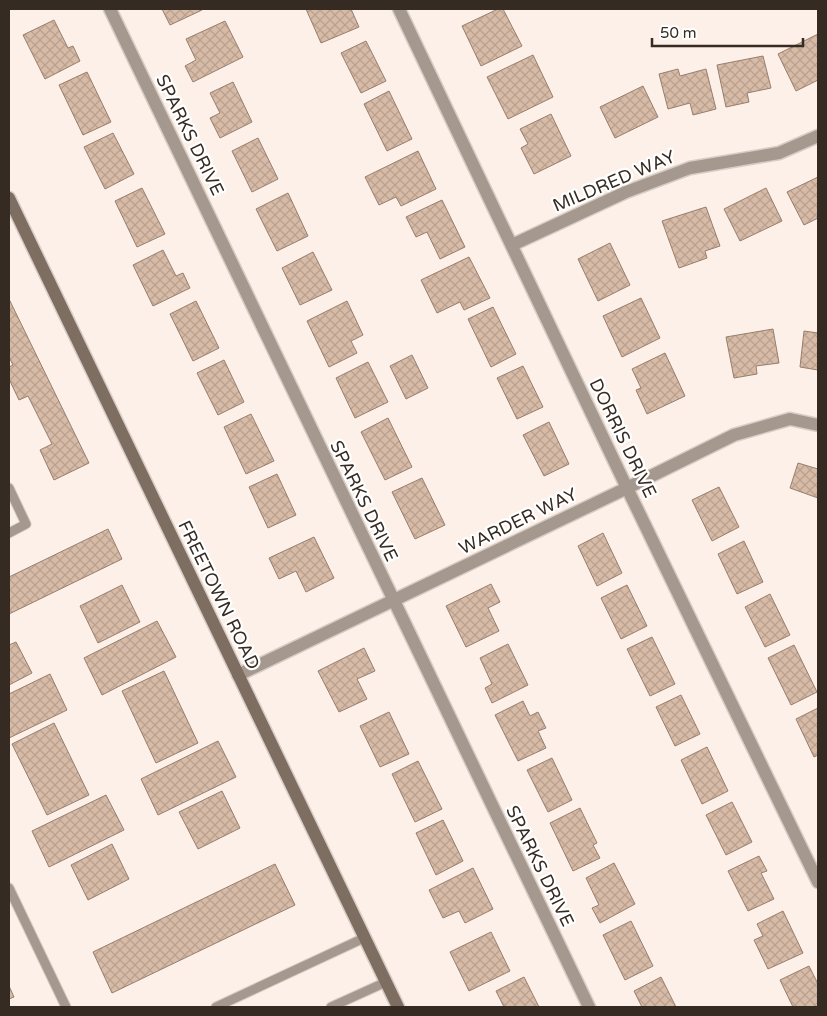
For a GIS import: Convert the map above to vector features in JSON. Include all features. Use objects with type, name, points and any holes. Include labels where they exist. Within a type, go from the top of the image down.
[{"type":"street","name":"SPARKS DRIVE","points":[[110,9],[589,1007]]},
{"type":"street","name":"DORRIS DRIVE","points":[[398,9],[818,882]]},
{"type":"street","name":"MILDRED WAY","points":[[512,245],[626,192],[690,168],[780,153],[818,136]]},
{"type":"street","name":"FREETOWN ROAD","points":[[11,206],[398,1007]]},
{"type":"street","name":"WARDER WAY","points":[[238,675],[734,435],[790,419],[818,425]]},
{"type":"lane","points":[[9,488],[26,524],[9,533]]},
{"type":"lane","points":[[9,888],[66,1007]]},
{"type":"lane","points":[[216,1007],[364,938]]},
{"type":"lane","points":[[331,1007],[386,982]]},
{"type":"building","points":[[162,9],[201,9],[202,10],[170,25]]},
{"type":"building","points":[[306,9],[351,9],[359,27],[321,43]]},
{"type":"building","points":[[498,9],[503,9],[522,46],[481,66],[462,26]]},
{"type":"building","points":[[54,20],[68,48],[73,46],[80,61],[45,79],[23,35]]},
{"type":"building","points":[[225,21],[243,57],[193,82],[185,66],[196,60],[186,39]]},
{"type":"building","points":[[818,34],[818,80],[796,91],[778,54]]},
{"type":"building","points":[[366,41],[386,81],[361,93],[341,53]]},
{"type":"building","points":[[533,55],[553,97],[508,119],[487,77]]},
{"type":"building","points":[[763,56],[771,88],[747,93],[749,102],[726,107],[717,65]]},
{"type":"building","points":[[678,69],[680,76],[706,69],[716,109],[693,115],[690,103],[668,109],[659,74]]},
{"type":"building","points":[[87,72],[111,122],[83,135],[59,85]]},
{"type":"building","points":[[233,82],[252,122],[220,138],[210,118],[220,113],[210,93]]},
{"type":"building","points":[[643,86],[658,117],[615,138],[600,107]]},
{"type":"building","points":[[389,91],[412,139],[387,151],[364,104]]},
{"type":"building","points":[[551,114],[571,156],[534,174],[521,148],[528,144],[520,129]]},
{"type":"building","points":[[113,133],[134,174],[105,189],[84,147]]},
{"type":"building","points":[[258,138],[278,179],[252,192],[232,151]]},
{"type":"building","points":[[418,151],[436,189],[401,206],[396,197],[379,205],[365,177]]},
{"type":"building","points":[[818,177],[818,218],[804,225],[787,192]]},
{"type":"building","points":[[142,188],[165,234],[137,247],[115,201]]},
{"type":"building","points":[[766,188],[782,221],[740,241],[724,209]]},
{"type":"building","points":[[288,193],[308,236],[277,251],[256,209]]},
{"type":"building","points":[[442,200],[465,247],[440,259],[427,232],[416,237],[406,217]]},
{"type":"building","points":[[706,207],[720,246],[705,251],[707,258],[679,268],[662,221]]},
{"type":"building","points":[[610,243],[630,285],[598,301],[578,259]]},
{"type":"building","points":[[163,250],[176,276],[183,273],[190,288],[153,306],[133,265]]},
{"type":"building","points":[[313,252],[332,290],[300,305],[282,268]]},
{"type":"building","points":[[469,257],[490,298],[464,310],[460,302],[437,313],[421,280]]},
{"type":"building","points":[[641,298],[660,338],[622,357],[603,316]]},
{"type":"building","points":[[9,299],[89,463],[54,480],[40,450],[52,444],[28,396],[19,400],[9,379],[9,367],[13,365],[9,357]]},
{"type":"building","points":[[196,301],[219,348],[193,361],[170,314]]},
{"type":"building","points":[[347,301],[363,335],[351,341],[357,353],[329,367],[307,321]]},
{"type":"building","points":[[493,307],[516,354],[491,367],[468,319]]},
{"type":"building","points":[[773,329],[779,363],[756,366],[757,374],[734,378],[726,337]]},
{"type":"building","points":[[804,331],[818,333],[818,370],[800,367]]},
{"type":"building","points":[[665,353],[685,396],[647,414],[636,390],[641,388],[632,369]]},
{"type":"building","points":[[412,355],[428,388],[406,399],[390,366]]},
{"type":"building","points":[[224,360],[244,402],[218,415],[197,373]]},
{"type":"building","points":[[368,362],[388,402],[355,418],[336,378]]},
{"type":"building","points":[[523,366],[543,407],[517,419],[497,378]]},
{"type":"building","points":[[251,414],[274,461],[246,474],[224,427]]},
{"type":"building","points":[[388,418],[412,467],[385,480],[361,432]]},
{"type":"building","points":[[549,422],[569,464],[544,476],[523,435]]},
{"type":"building","points":[[798,463],[818,469],[818,498],[790,488]]},
{"type":"building","points":[[277,474],[296,515],[268,528],[249,487]]},
{"type":"building","points":[[422,478],[445,525],[415,539],[392,492]]},
{"type":"building","points":[[719,487],[739,527],[712,541],[692,500]]},
{"type":"building","points":[[108,529],[122,559],[9,614],[9,577]]},
{"type":"building","points":[[603,533],[622,573],[597,586],[578,546]]},
{"type":"building","points":[[314,537],[334,578],[306,592],[296,571],[279,579],[269,558]]},
{"type":"building","points":[[744,541],[763,582],[737,594],[718,554]]},
{"type":"building","points":[[491,584],[500,602],[488,608],[499,631],[466,647],[446,606]]},
{"type":"building","points":[[122,585],[140,622],[98,643],[80,606]]},
{"type":"building","points":[[627,585],[647,626],[621,639],[601,598]]},
{"type":"building","points":[[770,594],[790,635],[765,647],[745,607]]},
{"type":"building","points":[[157,621],[176,657],[102,695],[84,658]]},
{"type":"building","points":[[652,637],[675,684],[650,696],[627,649]]},
{"type":"building","points":[[16,642],[32,673],[9,685],[9,645]]},
{"type":"building","points":[[508,644],[528,685],[492,703],[485,688],[492,684],[480,658]]},
{"type":"building","points":[[794,645],[817,692],[791,705],[768,658]]},
{"type":"building","points":[[364,648],[375,671],[357,679],[367,699],[339,712],[318,671]]},
{"type":"building","points":[[164,671],[198,743],[156,763],[122,691]]},
{"type":"building","points":[[50,674],[67,710],[9,738],[9,694]]},
{"type":"building","points":[[681,695],[700,734],[675,746],[656,707]]},
{"type":"building","points":[[523,701],[530,716],[538,712],[546,728],[538,731],[546,748],[518,761],[495,715]]},
{"type":"building","points":[[818,708],[818,755],[814,757],[796,719]]},
{"type":"building","points":[[389,712],[409,754],[380,767],[360,726]]},
{"type":"building","points":[[54,723],[89,795],[47,815],[12,744]]},
{"type":"building","points":[[218,741],[236,777],[158,815],[141,779]]},
{"type":"building","points":[[707,747],[728,791],[702,804],[681,760]]},
{"type":"building","points":[[552,758],[572,800],[548,812],[527,770]]},
{"type":"building","points":[[418,761],[442,809],[415,822],[392,774]]},
{"type":"building","points":[[222,791],[240,828],[198,849],[179,812]]},
{"type":"building","points":[[106,795],[124,830],[49,867],[32,831]]},
{"type":"building","points":[[732,802],[752,842],[726,855],[706,815]]},
{"type":"building","points":[[580,808],[597,843],[593,845],[600,858],[573,871],[550,823]]},
{"type":"building","points":[[443,820],[463,861],[436,875],[416,833]]},
{"type":"building","points":[[112,844],[129,879],[88,900],[71,865]]},
{"type":"building","points":[[759,856],[767,871],[761,873],[774,899],[748,911],[728,871]]},
{"type":"building","points":[[614,863],[635,904],[600,923],[592,908],[599,905],[586,878]]},
{"type":"building","points":[[275,864],[295,905],[112,993],[93,952]]},
{"type":"building","points":[[473,868],[493,909],[465,923],[459,911],[443,918],[429,890]]},
{"type":"building","points":[[783,911],[803,953],[768,969],[754,940],[763,936],[757,924]]},
{"type":"building","points":[[631,921],[653,966],[625,980],[603,935]]},
{"type":"building","points":[[491,932],[510,971],[469,991],[450,952]]},
{"type":"building","points":[[809,966],[818,984],[818,1007],[793,1007],[780,980]]},
{"type":"building","points":[[524,977],[539,1007],[504,1007],[496,991]]},
{"type":"building","points":[[661,977],[676,1007],[642,1007],[634,991]]},
{"type":"building","points":[[9,986],[14,997],[9,999]]}]
